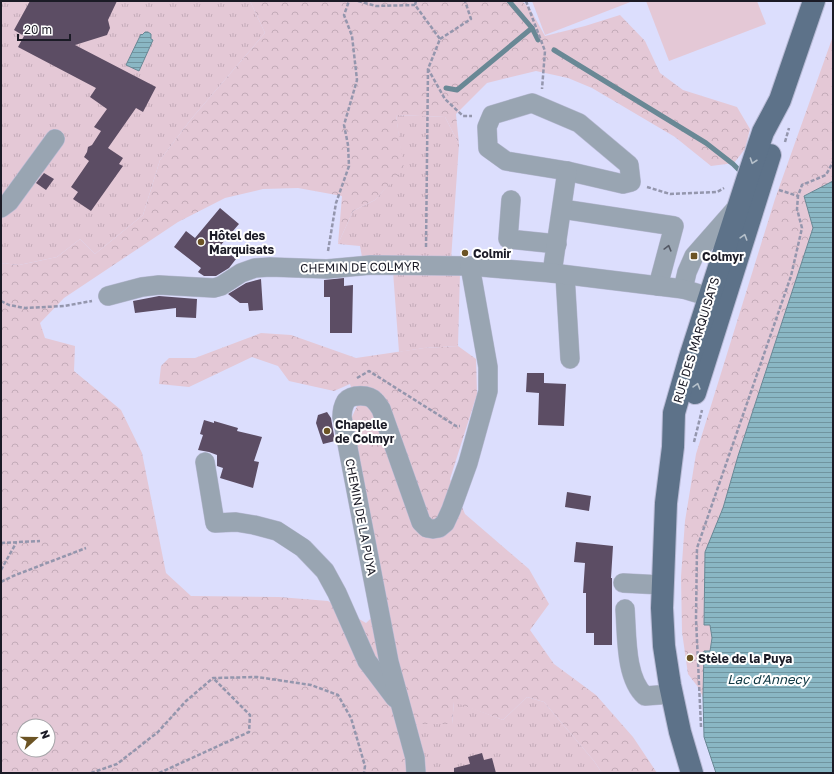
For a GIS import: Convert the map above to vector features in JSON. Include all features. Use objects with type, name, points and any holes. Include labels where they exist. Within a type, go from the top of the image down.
[{"type":"main road","name":"RUE DES MARQUISATS","points":[[692,773],[680,732],[664,646],[662,585],[666,503],[683,448],[687,421],[703,365],[717,299],[734,195],[763,132],[780,100],[814,1]]},
{"type":"main road","name":"RUE DES MARQUISATS","points":[[717,299],[774,140],[780,100]]},
{"type":"street","points":[[532,103],[540,106],[579,123],[629,165],[631,182],[623,184],[568,171],[506,161],[488,148],[487,127],[492,115],[532,103]]},
{"type":"street","points":[[1,208],[9,202],[55,139]]},
{"type":"street","points":[[568,171],[557,244],[559,274],[570,359]]},
{"type":"street","points":[[683,288],[686,272],[694,256],[734,195]]},
{"type":"street","points":[[511,200],[508,239],[557,244]]},
{"type":"street","points":[[562,209],[674,226],[658,286]]},
{"type":"street","name":"CHEMIN DE COLMYR","points":[[108,296],[142,287],[159,285],[214,288],[221,286],[241,273],[255,268],[270,267],[327,269],[372,266],[470,266],[683,288],[717,299]]},
{"type":"street","points":[[347,400],[354,397],[363,396],[375,400],[380,409],[421,522],[427,528],[439,528],[445,523],[451,510],[468,463],[488,391],[488,367],[470,266]]},
{"type":"street","name":"CHEMIN DE LA PUYA","points":[[347,400],[343,408],[342,416],[389,662],[419,763]]},
{"type":"street","points":[[205,462],[215,522],[236,522],[272,529],[303,548],[325,571],[337,593],[367,661],[401,706]]},
{"type":"street","points":[[624,583],[662,585]]},
{"type":"street","points":[[625,609],[628,655],[637,686],[645,696],[672,694]]},
{"type":"path","points":[[328,252],[336,203],[349,166],[348,145],[344,125],[357,80],[352,36],[344,16],[349,1]]},
{"type":"path","points":[[358,1],[376,6],[415,5]]},
{"type":"path","points":[[415,5],[416,1]]},
{"type":"path","points":[[425,266],[428,70],[440,39],[471,19],[465,1]]},
{"type":"path","points":[[526,1],[545,51],[540,106]]},
{"type":"path","points":[[415,5],[440,39]]},
{"type":"path","points":[[428,70],[445,99],[463,116],[492,115]]},
{"type":"path","points":[[784,147],[789,127]]},
{"type":"path","points":[[701,732],[696,619],[697,548],[791,276],[802,228],[797,209],[798,196],[802,185],[826,175],[833,162]]},
{"type":"path","points":[[631,182],[670,194],[717,192],[734,195]]},
{"type":"path","points":[[775,188],[798,196]]},
{"type":"path","points":[[1,301],[16,307],[64,306],[83,303],[108,296]]},
{"type":"path","points":[[347,400],[352,382],[369,370],[456,426],[479,422]]},
{"type":"path","points":[[683,448],[704,402]]},
{"type":"path","points":[[1,570],[16,542]]},
{"type":"path","points":[[1,543],[40,542]]},
{"type":"path","points":[[1,582],[86,548]]},
{"type":"path","points":[[91,773],[117,764],[158,732],[186,701],[213,678],[257,677],[311,685],[338,695],[350,718],[365,766],[364,773]]},
{"type":"path","points":[[159,773],[249,732],[250,715],[213,678]]},
{"type":"green space","points":[[1,1],[250,1],[265,33],[192,118],[160,160],[143,215],[95,254],[80,239],[57,257],[19,265],[1,263]]},
{"type":"green space","points":[[250,1],[522,1],[530,9],[545,36],[620,15],[645,41],[660,73],[683,90],[737,107],[750,129],[745,149],[734,163],[711,166],[675,137],[592,88],[568,78],[536,71],[487,83],[456,114],[459,144],[445,117],[396,115],[404,169],[375,200],[353,211],[338,244],[342,196],[298,188],[263,189],[225,198],[178,222],[64,298],[40,323],[45,338],[75,346],[74,371],[121,410],[142,453],[166,573],[191,596],[279,597],[328,601],[366,623],[383,607],[351,419],[357,406],[350,384],[334,391],[289,381],[278,366],[252,357],[189,387],[159,384],[161,366],[169,358],[195,358],[261,333],[291,335],[356,358],[424,348],[458,346],[476,359],[477,394],[450,479],[465,514],[529,569],[549,604],[530,630],[554,664],[596,695],[633,737],[657,773],[602,773],[594,761],[544,702],[527,697],[503,720],[454,702],[452,724],[404,724],[409,773],[1,773],[1,263],[19,265],[57,257],[80,239],[95,254],[143,215],[160,160],[192,118],[265,33]]},
{"type":"green space","points":[[532,1],[633,1],[545,35]]},
{"type":"green space","points":[[646,1],[757,1],[766,24],[669,61]]},
{"type":"green space","points":[[833,36],[833,181],[804,196],[813,228],[738,456],[723,508],[705,552],[704,625],[710,625],[712,638],[710,651],[704,652],[703,697],[698,687],[688,674],[682,632],[681,577],[685,521],[696,454],[775,199]]},
{"type":"green space","points":[[396,115],[445,117],[459,144],[451,260],[460,273],[458,346],[424,348],[399,352],[392,258],[362,257],[360,246],[338,244],[353,211],[375,200],[403,169]]},
{"type":"green space","points":[[527,697],[544,702],[594,761],[602,773],[409,773],[404,723],[452,724],[454,701],[503,720]]},
{"type":"water","points":[[145,32],[151,34],[151,39],[153,40],[139,71],[126,65],[141,34],[142,35]]},
{"type":"water","name":"Lac d'Annecy","points":[[833,181],[833,773],[716,773],[704,737],[704,651],[710,651],[712,638],[710,625],[704,625],[705,552],[723,508],[738,456],[813,228],[804,196]]},
{"type":"building","points":[[30,1],[117,1],[108,20],[110,28],[107,35],[75,45],[156,87],[143,112],[136,108],[108,148],[123,158],[119,164],[123,166],[91,211],[73,199],[78,192],[71,187],[89,161],[84,157],[88,147],[92,145],[101,131],[94,127],[107,109],[90,97],[96,88],[18,47],[24,36],[14,30]]},
{"type":"building","points":[[44,173],[54,179],[46,190],[36,183]]},
{"type":"building","name":"Hôtel des Marquisats","points":[[220,208],[239,224],[220,246],[236,259],[229,268],[216,276],[204,276],[198,272],[201,268],[174,247],[186,231],[195,238]]},
{"type":"building","points":[[344,278],[344,286],[353,285],[352,333],[330,333],[330,297],[324,297],[324,280]]},
{"type":"building","points":[[261,279],[263,310],[249,311],[248,303],[240,303],[228,294],[246,283]]},
{"type":"building","points":[[159,296],[197,299],[196,318],[176,317],[176,308],[135,313],[133,301]]},
{"type":"building","points":[[527,373],[544,373],[544,383],[566,384],[564,426],[538,425],[539,393],[526,392]]},
{"type":"building","name":"Chapelle de Colmyr","points":[[327,412],[331,418],[335,441],[323,444],[316,423],[318,415]]},
{"type":"building","points":[[204,420],[214,423],[214,421],[238,428],[237,431],[262,437],[254,461],[259,462],[253,488],[220,478],[223,468],[217,466],[217,455],[198,450],[203,435],[200,434]]},
{"type":"building","points":[[567,492],[591,496],[589,511],[565,507]]},
{"type":"building","points":[[576,542],[613,546],[611,578],[612,645],[594,645],[594,633],[586,633],[586,593],[583,593],[585,563],[574,562]]},
{"type":"building","points":[[482,753],[484,760],[492,758],[496,773],[454,773],[454,768],[470,764],[468,757]]},
{"type":"waterway","points":[[509,1],[532,28],[538,40]]},
{"type":"waterway","points":[[446,88],[457,90],[532,28]]},
{"type":"waterway","points":[[554,50],[706,143],[742,173]]},
{"type":"place","name":"Hôtel des Marquisats","points":[[201,242]]},
{"type":"place","name":"Colmir","points":[[465,253]]},
{"type":"place","name":"Colmyr","points":[[694,256]]},
{"type":"place","name":"Chapelle de Colmyr","points":[[327,431]]},
{"type":"place","name":"Stèle de la Puya","points":[[690,658]]}]
